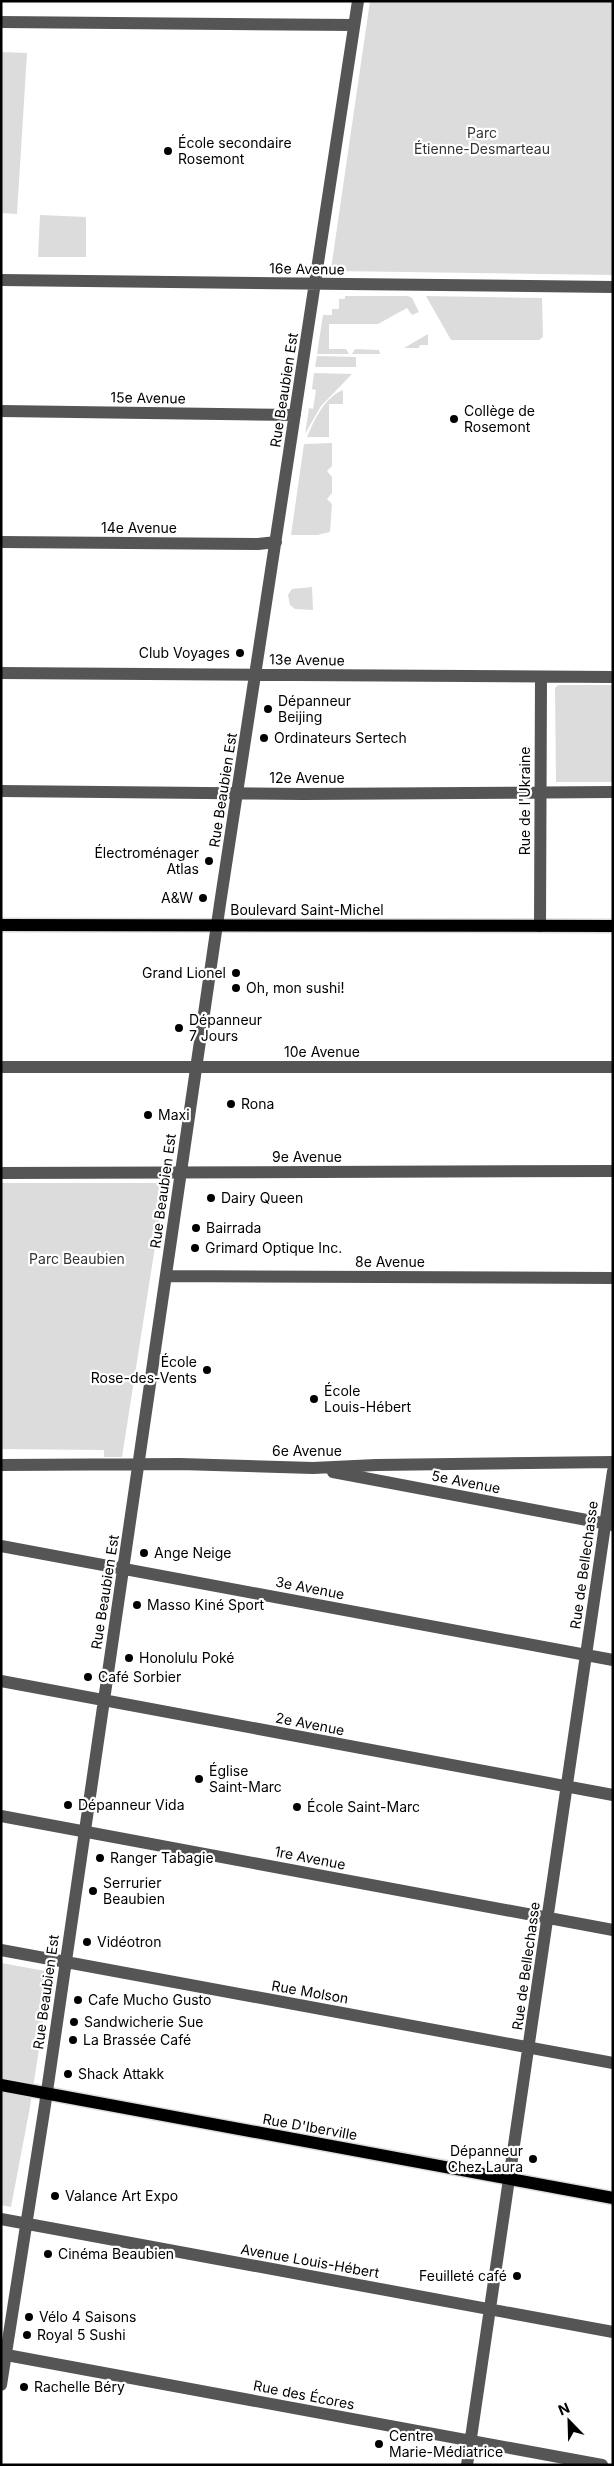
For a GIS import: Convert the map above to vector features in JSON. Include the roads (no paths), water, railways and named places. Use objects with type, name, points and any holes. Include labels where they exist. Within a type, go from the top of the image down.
[{"type":"main road","name":"Boulevard Saint-Michel","points":[[1,925],[613,926]]},
{"type":"main road","name":"Rue D'Iberville","points":[[1,2085],[613,2198]]},
{"type":"street","name":"Rue Beaubien Est","points":[[1,2385],[3,2354],[47,2093],[64,1962],[167,1276],[180,1173],[358,1]]},
{"type":"street","points":[[1,22],[354,25]]},
{"type":"street","name":"16e Avenue","points":[[1,280],[613,287]]},
{"type":"street","name":"15e Avenue","points":[[1,411],[295,415]]},
{"type":"street","name":"14e Avenue","points":[[1,542],[258,544],[276,542]]},
{"type":"street","name":"13e Avenue","points":[[1,673],[613,677]]},
{"type":"street","name":"Rue de l'Ukraine","points":[[540,926],[541,677]]},
{"type":"street","name":"12e Avenue","points":[[1,791],[238,793],[613,792]]},
{"type":"street","name":"10e Avenue","points":[[1,1067],[613,1067]]},
{"type":"street","name":"9e Avenue","points":[[1,1173],[613,1171]]},
{"type":"street","name":"8e Avenue","points":[[167,1276],[613,1278]]},
{"type":"street","name":"6e Avenue","points":[[1,1465],[139,1464],[314,1468],[376,1465],[613,1462]]},
{"type":"street","name":"5e Avenue","points":[[314,1468],[609,1524]]},
{"type":"street","name":"Rue de Bellechasse","points":[[467,2465],[530,2048],[586,1655],[609,1524],[613,1471]]},
{"type":"street","name":"3e Avenue","points":[[1,1546],[613,1660]]},
{"type":"street","name":"2e Avenue","points":[[1,1681],[613,1795]]},
{"type":"street","name":"1re Avenue","points":[[1,1816],[613,1930]]},
{"type":"street","name":"Rue Molson","points":[[1,1950],[613,2063]]},
{"type":"street","name":"Avenue Louis-Hébert","points":[[1,2219],[613,2332]]},
{"type":"street","name":"Rue des Écores","points":[[3,2354],[602,2465]]},
{"type":"place","name":"École secondaire Rosemont","points":[[168,151]]},
{"type":"place","name":"Collège de Rosemont","points":[[454,419]]},
{"type":"place","name":"Club Voyages","points":[[240,653]]},
{"type":"place","name":"Dépanneur Beijing","points":[[268,709]]},
{"type":"place","name":"Ordinateurs Sertech","points":[[264,738]]},
{"type":"place","name":"Électroménager Atlas","points":[[209,861]]},
{"type":"place","name":"A&W","points":[[203,898]]},
{"type":"place","name":"Grand Lionel","points":[[236,973]]},
{"type":"place","name":"Oh, mon sushi!","points":[[236,988]]},
{"type":"place","name":"Dépanneur 7 Jours","points":[[179,1028]]},
{"type":"place","name":"Rona","points":[[231,1104]]},
{"type":"place","name":"Maxi","points":[[148,1115]]},
{"type":"place","name":"Dairy Queen","points":[[211,1198]]},
{"type":"place","name":"Bairrada","points":[[196,1228]]},
{"type":"place","name":"Grimard Optique Inc.","points":[[195,1248]]},
{"type":"place","name":"École Rose-des-Vents","points":[[207,1370]]},
{"type":"place","name":"École Louis-Hébert","points":[[314,1399]]},
{"type":"place","name":"Ange Neige","points":[[144,1553]]},
{"type":"place","name":"Masso Kiné Sport","points":[[137,1605]]},
{"type":"place","name":"Honolulu Poké","points":[[129,1658]]},
{"type":"place","name":"Café Sorbier","points":[[88,1677]]},
{"type":"place","name":"Église Saint-Marc","points":[[199,1779]]},
{"type":"place","name":"Dépanneur Vida","points":[[68,1805]]},
{"type":"place","name":"École Saint-Marc","points":[[297,1807]]},
{"type":"place","name":"Ranger Tabagie","points":[[100,1858]]},
{"type":"place","name":"Serrurier Beaubien","points":[[93,1891]]},
{"type":"place","name":"Vidéotron","points":[[87,1942]]},
{"type":"place","name":"Cafe Mucho Gusto","points":[[78,2000]]},
{"type":"place","name":"Sandwicherie Sue","points":[[74,2022]]},
{"type":"place","name":"La Brassée Café","points":[[73,2040]]},
{"type":"place","name":"Shack Attakk","points":[[68,2074]]},
{"type":"place","name":"Dépanneur Chez Laura","points":[[533,2159]]},
{"type":"place","name":"Valance Art Expo","points":[[55,2196]]},
{"type":"place","name":"Cinéma Beaubien","points":[[48,2254]]},
{"type":"place","name":"Feuilleté café","points":[[517,2276]]},
{"type":"place","name":"Vélo 4 Saisons","points":[[29,2317]]},
{"type":"place","name":"Royal 5 Sushi","points":[[27,2335]]},
{"type":"place","name":"Rachelle Béry","points":[[24,2387]]},
{"type":"place","name":"Centre Marie-Médiatrice","points":[[379,2444]]},
{"type":"park label","name":"Parc Étienne-Desmarteau","points":[[482,142]]},
{"type":"park label","name":"Parc Beaubien","points":[[77,1259]]}]
